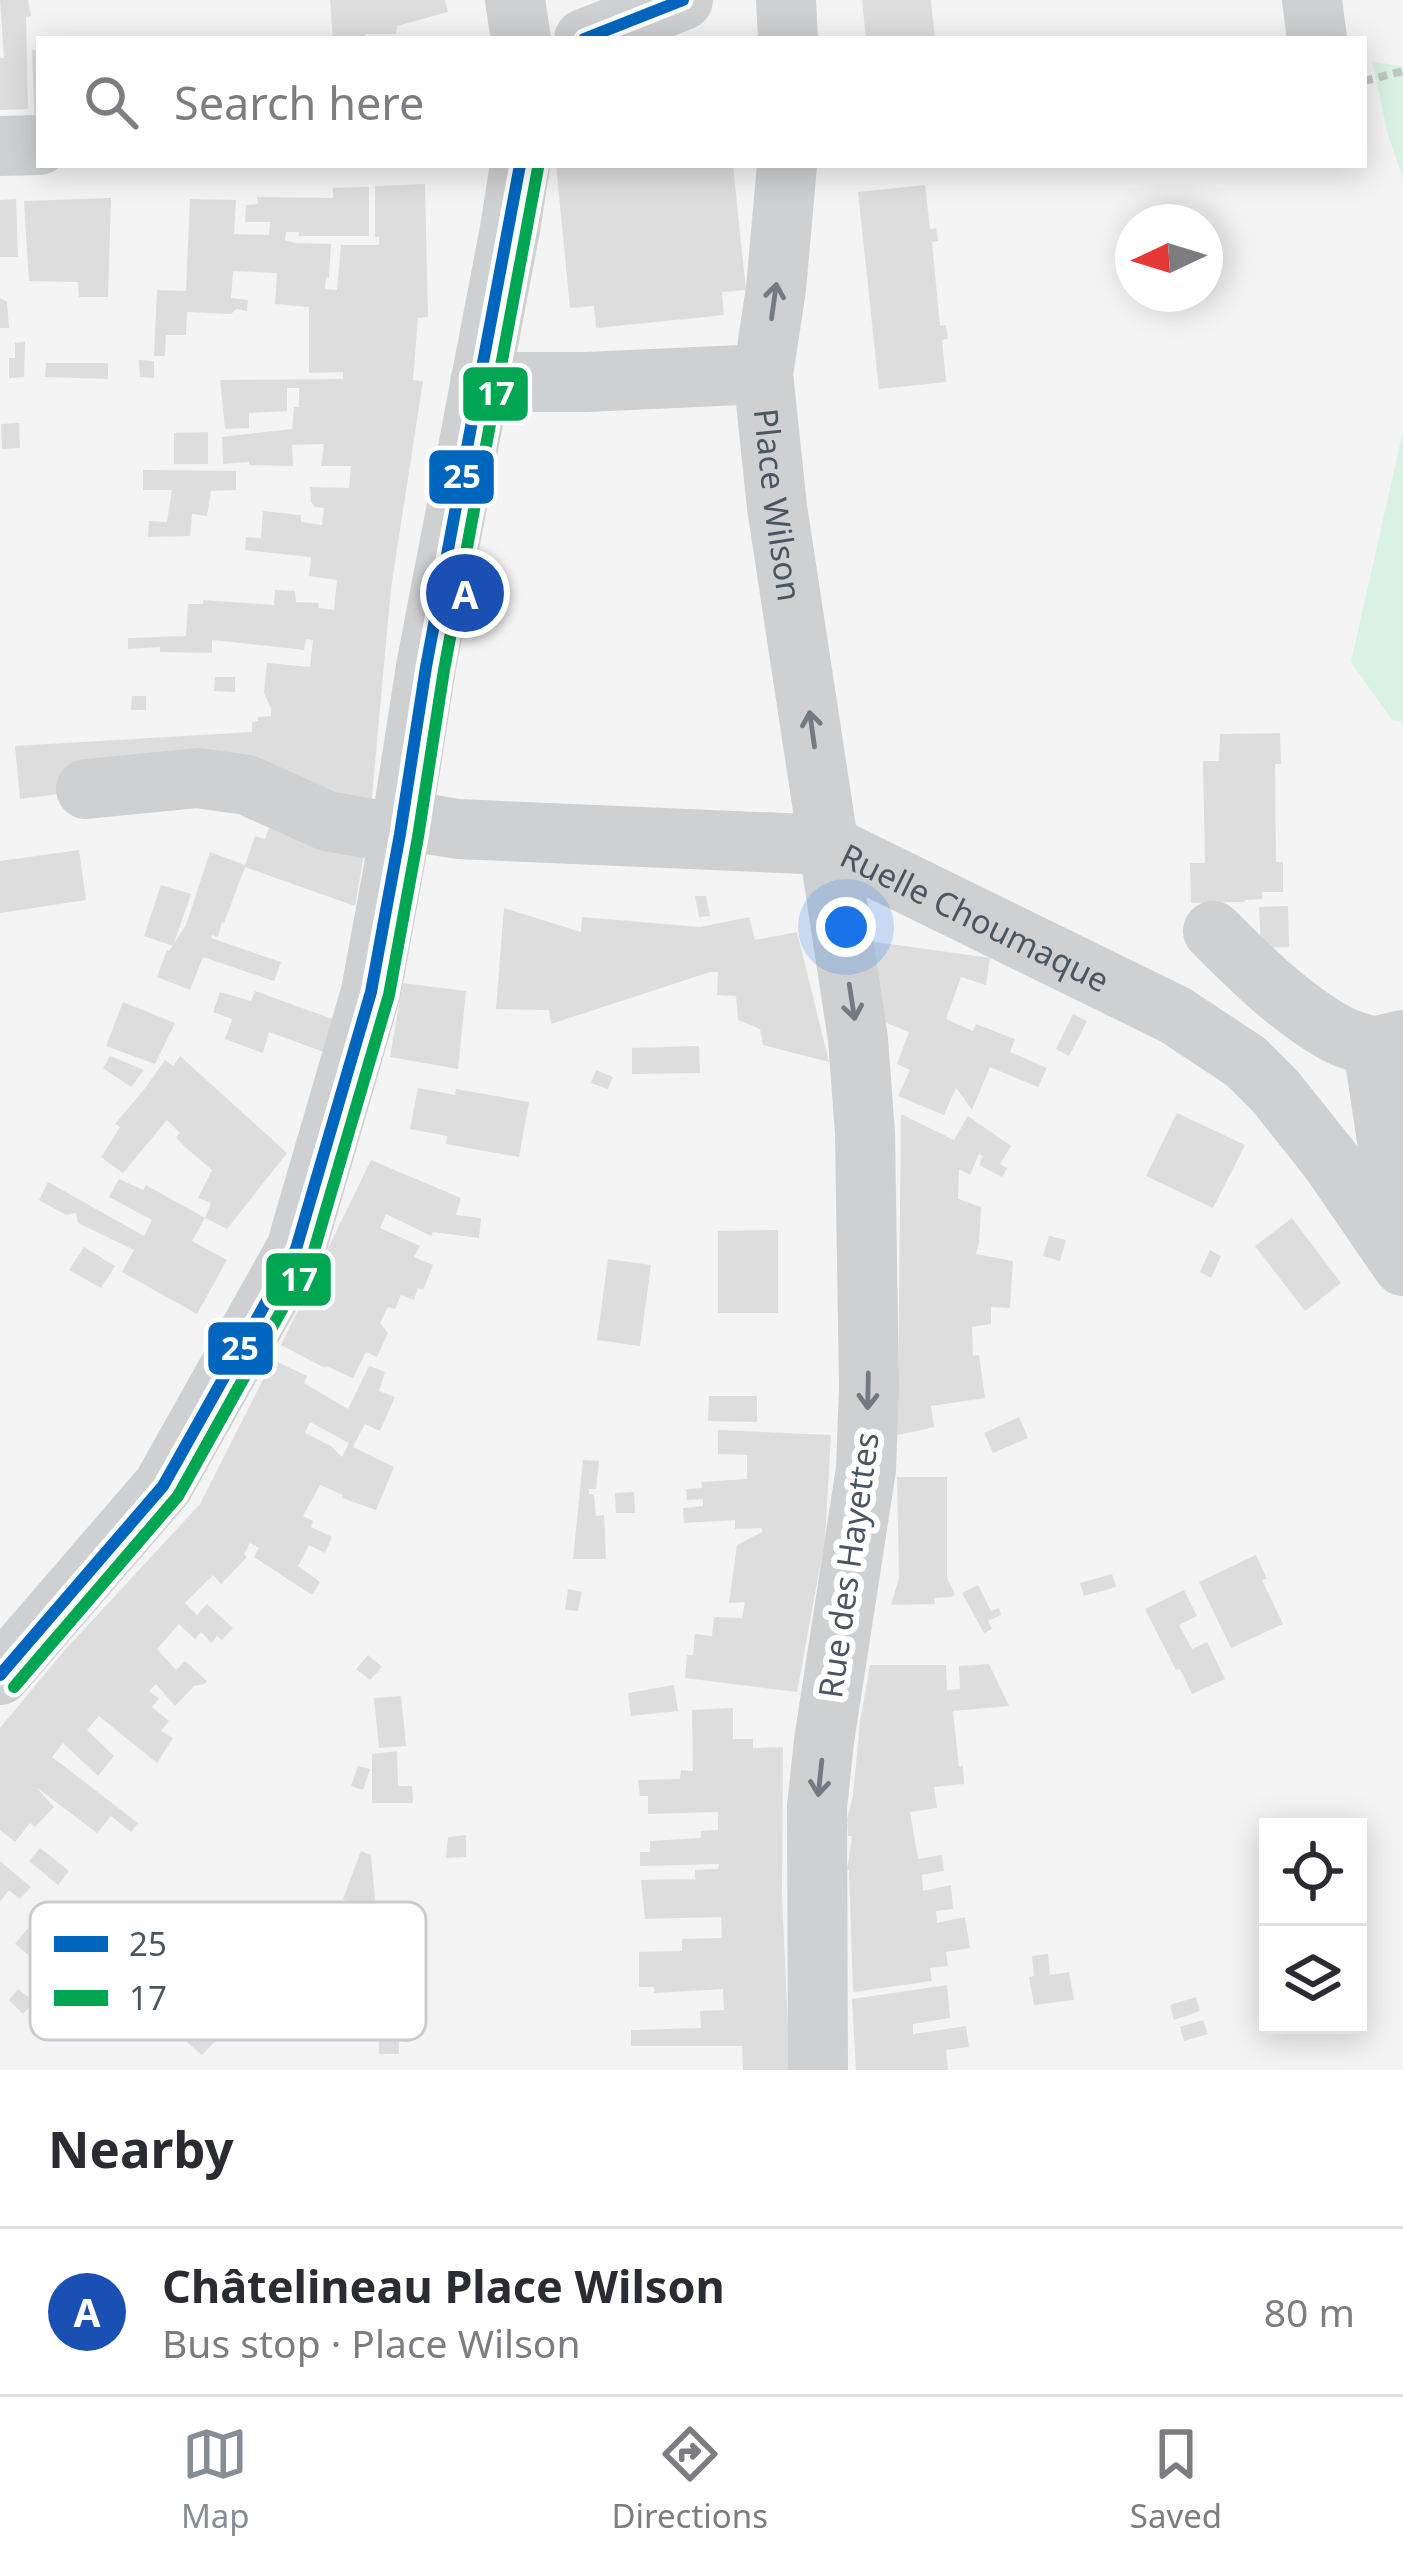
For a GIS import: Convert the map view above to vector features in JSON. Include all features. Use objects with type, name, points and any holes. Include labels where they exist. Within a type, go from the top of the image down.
[{"type":"street","points":[[515,0],[521,36]]},
{"type":"street","points":[[592,36],[682,0]]},
{"type":"street","points":[[786,0],[788,36]]},
{"type":"street","points":[[1312,0],[1317,36]]},
{"type":"street","points":[[0,146],[36,145]]},
{"type":"street","points":[[4,1662],[163,1486],[296,1249],[370,992],[425,667],[519,168]]},
{"type":"street","name":"Place Wilson","points":[[795,168],[763,374],[777,507],[828,845]]},
{"type":"street","points":[[480,382],[763,374]]},
{"type":"street","name":"Ruelle Choumaque","points":[[86,789],[198,778],[247,785],[328,821],[828,845],[1175,1015],[1246,1062],[1330,1160],[1390,1248]]},
{"type":"street","name":"Rue des Hayettes","points":[[818,2070],[817,1807],[866,1468],[869,1387],[865,1133],[858,1039],[828,845]]},
{"type":"street","points":[[1213,931],[1260,977],[1338,1034],[1388,1043],[1390,1248]]},
{"type":"path","points":[[1367,80],[1403,70]]},
{"type":"green space","points":[[1372,61],[1403,67],[1403,178],[1388,135]]},
{"type":"green space","points":[[1403,431],[1403,721],[1392,720],[1351,662]]},
{"type":"building","points":[[0,0],[28,0],[28,109],[0,110],[0,58],[4,58]]},
{"type":"building","points":[[330,0],[445,0],[448,12],[397,26],[396,34],[333,36]]},
{"type":"building","points":[[862,0],[931,0],[935,36],[866,36]]},
{"type":"building","points":[[32,50],[36,50],[35,131]]},
{"type":"building","points":[[556,168],[733,168],[746,290],[722,292],[724,315],[596,328],[594,306],[570,308]]},
{"type":"building","points":[[425,184],[428,317],[418,318],[413,380],[423,381],[391,588],[370,818],[75,792],[20,799],[15,746],[252,732],[252,722],[271,716],[264,693],[267,663],[310,667],[313,640],[306,639],[304,650],[212,640],[212,653],[128,649],[128,638],[186,636],[188,604],[203,604],[203,600],[274,605],[275,590],[295,591],[296,602],[319,603],[318,608],[334,610],[337,580],[309,576],[311,557],[245,550],[246,537],[261,538],[263,511],[301,515],[301,522],[322,525],[324,508],[311,502],[310,487],[349,488],[351,466],[321,466],[324,444],[292,445],[293,466],[223,464],[222,437],[292,429],[299,388],[287,388],[287,411],[249,413],[249,428],[225,429],[220,380],[343,379],[343,372],[309,373],[309,307],[275,304],[277,273],[233,271],[231,298],[248,300],[247,311],[187,312],[186,335],[166,335],[165,356],[154,356],[157,290],[186,291],[190,199],[236,200],[234,234],[269,235],[270,222],[245,222],[246,205],[258,204],[257,197],[333,198],[333,188],[369,187],[369,236],[286,232],[285,240],[295,243],[331,244],[325,289],[337,290],[341,245],[379,245],[375,186]]},
{"type":"building","points":[[925,185],[930,229],[936,228],[938,241],[932,242],[940,326],[946,325],[948,339],[942,340],[946,382],[879,389],[858,192]]},
{"type":"building","points":[[111,198],[108,297],[79,297],[78,282],[29,281],[24,201]]},
{"type":"building","points":[[16,199],[18,257],[0,257],[0,200]]},
{"type":"building","points":[[0,298],[7,302],[9,328],[0,328]]},
{"type":"building","points":[[25,342],[24,377],[9,378],[15,343]]},
{"type":"building","points":[[139,360],[154,361],[154,378],[140,377]]},
{"type":"building","points":[[46,363],[108,363],[108,379],[45,377]]},
{"type":"building","points":[[19,423],[20,448],[2,449],[1,424]]},
{"type":"building","points":[[208,432],[208,464],[174,464],[174,433]]},
{"type":"building","points":[[143,470],[236,471],[236,490],[211,491],[207,516],[192,514],[190,536],[148,537],[149,521],[167,522],[172,490],[143,490]]},
{"type":"building","points":[[215,677],[235,677],[235,692],[214,691]]},
{"type":"building","points":[[132,696],[146,696],[146,710],[131,710]]},
{"type":"building","points":[[1280,733],[1281,764],[1275,764],[1276,862],[1283,862],[1283,892],[1262,892],[1262,899],[1244,902],[1191,903],[1190,863],[1205,863],[1203,761],[1219,761],[1220,734]]},
{"type":"building","points":[[274,814],[365,848],[355,906],[245,867],[218,937],[211,938],[281,962],[274,981],[203,957],[190,990],[157,977],[167,950],[186,925],[210,852],[245,865],[255,836],[265,839]]},
{"type":"building","points":[[79,850],[86,900],[0,913],[0,861]]},
{"type":"building","points":[[161,885],[191,894],[173,946],[144,936]]},
{"type":"building","points":[[695,896],[706,896],[710,916],[699,917]]},
{"type":"building","points":[[1288,906],[1289,947],[1261,948],[1259,907]]},
{"type":"building","points":[[504,908],[581,932],[582,917],[700,927],[749,917],[755,940],[797,932],[829,1062],[763,1045],[760,1029],[738,1020],[736,996],[717,995],[718,972],[551,1024],[549,1010],[496,1009]]},
{"type":"building","points":[[862,940],[990,958],[986,985],[961,977],[946,1019],[973,1031],[976,1024],[1015,1039],[1010,1052],[1047,1068],[1038,1087],[990,1067],[972,1110],[956,1088],[944,1115],[898,1096],[910,1070],[897,1064],[909,1032],[881,1021]]},
{"type":"building","points":[[403,983],[466,991],[458,1069],[390,1057]]},
{"type":"building","points":[[255,991],[335,1020],[324,1052],[269,1032],[263,1053],[225,1039],[232,1019],[213,1012],[220,992],[251,1001]]},
{"type":"building","points":[[123,1002],[175,1023],[155,1064],[106,1046]]},
{"type":"building","points":[[1073,1014],[1087,1021],[1069,1056],[1056,1049]]},
{"type":"building","points":[[699,1046],[700,1073],[632,1074],[632,1048]]},
{"type":"building","points":[[110,1056],[144,1070],[131,1087],[103,1068]]},
{"type":"building","points":[[180,1056],[287,1153],[227,1229],[205,1218],[211,1203],[198,1198],[212,1170],[176,1137],[180,1133],[167,1120],[123,1173],[101,1157],[120,1127],[115,1124],[165,1060],[173,1066]]},
{"type":"building","points":[[596,1070],[613,1077],[608,1089],[591,1083]]},
{"type":"building","points":[[418,1088],[455,1095],[456,1089],[529,1102],[519,1157],[446,1144],[447,1136],[410,1129]]},
{"type":"building","points":[[1177,1113],[1245,1145],[1213,1208],[1146,1176]]},
{"type":"building","points":[[901,1114],[954,1140],[968,1116],[1011,1146],[1000,1164],[1007,1168],[1002,1177],[979,1165],[983,1156],[979,1154],[970,1175],[959,1169],[958,1199],[981,1207],[976,1254],[1013,1261],[1010,1308],[991,1307],[991,1324],[972,1327],[973,1356],[979,1355],[985,1398],[931,1406],[934,1427],[894,1436],[898,1401]]},
{"type":"building","points":[[371,1160],[461,1198],[456,1215],[481,1218],[479,1238],[433,1232],[431,1236],[386,1214],[380,1228],[420,1246],[414,1257],[433,1265],[414,1300],[401,1295],[395,1309],[388,1307],[380,1323],[388,1333],[377,1357],[366,1352],[353,1378],[281,1345]]},
{"type":"building","points":[[119,1179],[143,1190],[146,1185],[205,1218],[192,1241],[227,1260],[197,1314],[122,1272],[134,1250],[78,1223],[76,1213],[66,1215],[39,1200],[48,1182],[144,1236],[152,1220],[109,1197]]},
{"type":"building","points":[[1292,1218],[1341,1283],[1305,1311],[1255,1246]]},
{"type":"building","points":[[778,1230],[778,1313],[718,1313],[718,1231]]},
{"type":"building","points":[[1049,1236],[1066,1240],[1060,1261],[1043,1256]]},
{"type":"building","points":[[84,1247],[115,1266],[101,1288],[69,1270]]},
{"type":"building","points":[[1210,1250],[1221,1256],[1211,1278],[1200,1272]]},
{"type":"building","points":[[608,1259],[651,1265],[640,1346],[597,1340]]},
{"type":"building","points":[[273,1360],[307,1376],[304,1383],[348,1409],[369,1366],[385,1372],[379,1391],[395,1397],[380,1431],[365,1424],[353,1447],[394,1467],[376,1510],[320,1485],[303,1516],[313,1521],[311,1527],[332,1537],[325,1553],[309,1545],[298,1566],[320,1582],[312,1595],[254,1557],[259,1548],[250,1543],[247,1557],[221,1584],[213,1575],[185,1603],[197,1615],[207,1604],[233,1628],[212,1643],[201,1632],[195,1639],[179,1624],[157,1649],[176,1670],[185,1661],[207,1681],[194,1686],[175,1706],[156,1684],[149,1691],[159,1699],[152,1707],[169,1721],[161,1731],[173,1738],[157,1763],[99,1716],[87,1730],[114,1756],[98,1776],[63,1743],[52,1757],[138,1823],[131,1832],[111,1816],[97,1833],[36,1787],[54,1807],[35,1827],[30,1823],[15,1842],[0,1830],[0,1728],[200,1504]],"holes":[[[310,1422],[349,1443],[342,1457],[305,1433]]]},
{"type":"building","points":[[709,1396],[757,1396],[757,1422],[708,1421]]},
{"type":"building","points":[[1019,1417],[1028,1438],[993,1453],[984,1433]]},
{"type":"building","points":[[718,1430],[831,1435],[825,1539],[797,1692],[685,1678],[695,1634],[712,1636],[714,1617],[742,1618],[745,1602],[729,1603],[737,1545],[762,1532],[762,1528],[735,1529],[735,1520],[684,1523],[683,1508],[703,1506],[703,1499],[687,1500],[686,1489],[702,1488],[701,1482],[747,1479],[747,1455],[718,1454]]},
{"type":"building","points":[[583,1460],[599,1461],[596,1489],[589,1489],[589,1494],[594,1495],[596,1516],[604,1515],[606,1559],[573,1559]]},
{"type":"building","points":[[897,1477],[947,1477],[947,1578],[955,1594],[934,1598],[935,1604],[891,1605],[899,1578]]},
{"type":"building","points":[[634,1492],[635,1513],[616,1513],[615,1493]]},
{"type":"building","points":[[1256,1555],[1283,1624],[1231,1648],[1199,1582]]},
{"type":"building","points":[[1112,1574],[1116,1587],[1084,1596],[1080,1583]]},
{"type":"building","points":[[978,1585],[991,1611],[999,1608],[1001,1615],[988,1621],[992,1629],[984,1633],[962,1593]]},
{"type":"building","points":[[568,1589],[582,1592],[578,1611],[565,1610]]},
{"type":"building","points":[[1184,1590],[1197,1616],[1179,1625],[1192,1649],[1207,1642],[1225,1679],[1192,1694],[1145,1609]]},
{"type":"building","points":[[368,1655],[382,1667],[370,1680],[356,1669]]},
{"type":"building","points":[[989,1664],[1009,1706],[953,1711],[964,1784],[934,1787],[937,1808],[910,1812],[918,1859],[942,1855],[944,1871],[922,1875],[923,1891],[951,1885],[953,1909],[936,1911],[937,1923],[965,1917],[970,1948],[946,1952],[948,1966],[930,1968],[932,1981],[853,1992],[847,1871],[852,1836],[848,1836],[847,1819],[870,1665],[946,1665],[947,1690],[960,1689],[959,1666]]},
{"type":"building","points":[[674,1685],[678,1711],[631,1716],[628,1693]]},
{"type":"building","points":[[401,1696],[406,1746],[379,1748],[374,1698]]},
{"type":"building","points":[[733,1708],[733,1739],[753,1739],[753,1748],[783,1747],[782,1895],[790,2070],[743,2070],[742,2046],[631,2046],[631,2030],[701,2028],[700,2011],[724,2010],[723,1989],[654,1993],[654,1987],[639,1987],[639,1952],[682,1951],[682,1939],[722,1938],[721,1917],[645,1919],[641,1880],[695,1879],[695,1870],[718,1869],[719,1864],[640,1866],[640,1852],[650,1852],[650,1841],[701,1838],[701,1831],[718,1830],[718,1812],[648,1814],[648,1796],[640,1796],[638,1780],[680,1779],[681,1770],[693,1771],[692,1710]]},
{"type":"building","points":[[397,1751],[398,1786],[412,1786],[413,1803],[372,1803],[372,1754]]},
{"type":"building","points":[[358,1766],[370,1769],[363,1790],[351,1786]]},
{"type":"building","points":[[466,1835],[466,1857],[446,1858],[448,1837]]},
{"type":"building","points":[[40,1848],[69,1871],[58,1885],[29,1861]]},
{"type":"building","points":[[361,1851],[371,1855],[375,1902],[343,1899]]},
{"type":"building","points":[[0,1861],[31,1887],[20,1899],[9,1890],[0,1902]]},
{"type":"building","points":[[28,1928],[30,1930],[30,1956],[15,1944]]},
{"type":"building","points":[[1048,1954],[1050,1975],[1069,1972],[1074,2000],[1034,2005],[1029,1977],[1034,1976],[1032,1956]]},
{"type":"building","points":[[947,1985],[950,2018],[913,2024],[913,2034],[966,2026],[969,2047],[946,2050],[948,2070],[856,2070],[852,1999]]},
{"type":"building","points":[[18,1989],[30,1999],[30,2006],[23,2014],[9,2000]]},
{"type":"building","points":[[1196,1997],[1200,2011],[1174,2020],[1170,2005]]},
{"type":"building","points":[[1203,2020],[1208,2034],[1184,2041],[1180,2027]]},
{"type":"building","points":[[184,2040],[214,2040],[202,2055]]},
{"type":"building","points":[[379,2040],[399,2040],[399,2054],[379,2054]]},
{"type":"transit line","name":"25","points":[[592,36],[683,0]]},
{"type":"transit line","name":"25","points":[[0,1675],[163,1486],[296,1249],[371,992],[519,168]]},
{"type":"transit line","name":"17","points":[[14,1687],[178,1496],[313,1254],[389,995],[538,168]]},
{"type":"place","name":"Châtelineau Place Wilson","points":[[465,593]]}]
